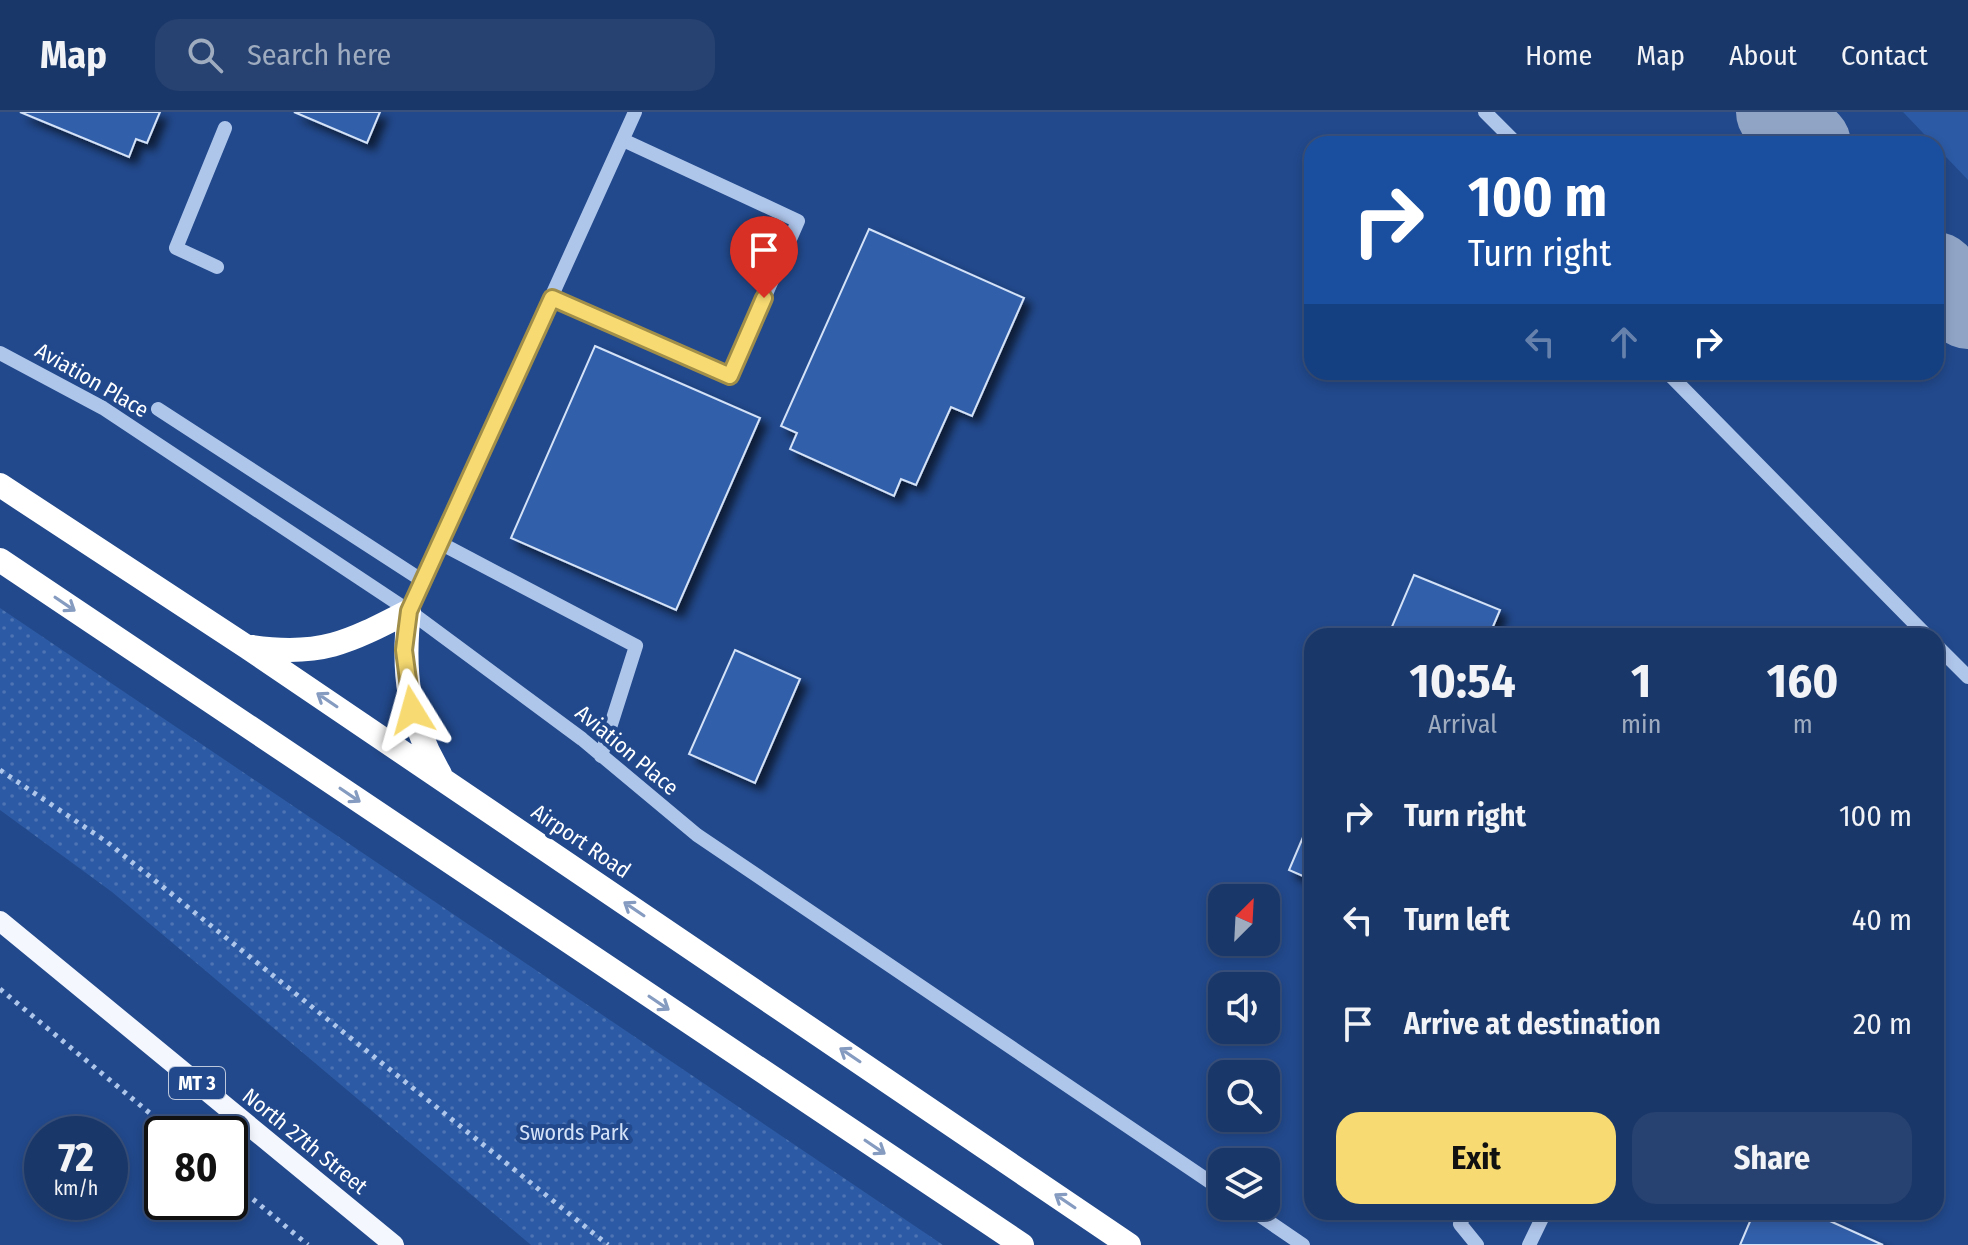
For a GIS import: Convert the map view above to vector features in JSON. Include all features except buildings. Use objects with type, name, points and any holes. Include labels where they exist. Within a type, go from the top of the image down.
[{"type":"highway","name":"Airport Road","points":[[0,485],[247,647],[1129,1245]]},
{"type":"highway","points":[[0,560],[1022,1245]]},
{"type":"highway","points":[[247,647],[277,651],[319,650],[349,643],[409,611]]},
{"type":"highway","points":[[409,611],[404,650],[412,710],[419,739],[443,779]]},
{"type":"main road","name":"North 27th Street","points":[[0,921],[394,1245]]},
{"type":"street","points":[[409,611],[635,112]]},
{"type":"street","points":[[1485,112],[1509,136]]},
{"type":"street","points":[[217,267],[176,248],[225,128]]},
{"type":"street","points":[[552,298],[730,376],[798,221],[623,140]]},
{"type":"street","name":"Aviation Place","points":[[0,353],[103,408],[409,611],[481,662],[697,835],[1208,1181]]},
{"type":"street","points":[[1675,380],[1919,628]]},
{"type":"street","points":[[158,409],[423,581]]},
{"type":"street","points":[[440,543],[636,646],[601,756]]},
{"type":"street","points":[[1944,653],[1968,677]]},
{"type":"street","points":[[1266,1220],[1303,1245]]},
{"type":"street","points":[[1462,1220],[1460,1224],[1477,1245]]},
{"type":"street","points":[[1529,1245],[1541,1220]]},
{"type":"path","points":[[0,770],[107,842],[608,1245]]},
{"type":"path","points":[[0,989],[153,1116]]},
{"type":"path","points":[[248,1195],[308,1245]]},
{"type":"green space","points":[[1903,112],[1968,112],[1968,180],[1944,155],[1944,136],[1926,136]]},
{"type":"green space","name":"Swords Park","points":[[0,608],[943,1245],[531,1245],[112,892],[0,810]]},
{"type":"taxiway","points":[[1778,112],[1801,136]]},
{"type":"taxiway","points":[[1944,282],[1968,307]]},
{"type":"route","points":[[412,710],[404,650],[409,611],[552,298],[730,376],[764,298]]}]
